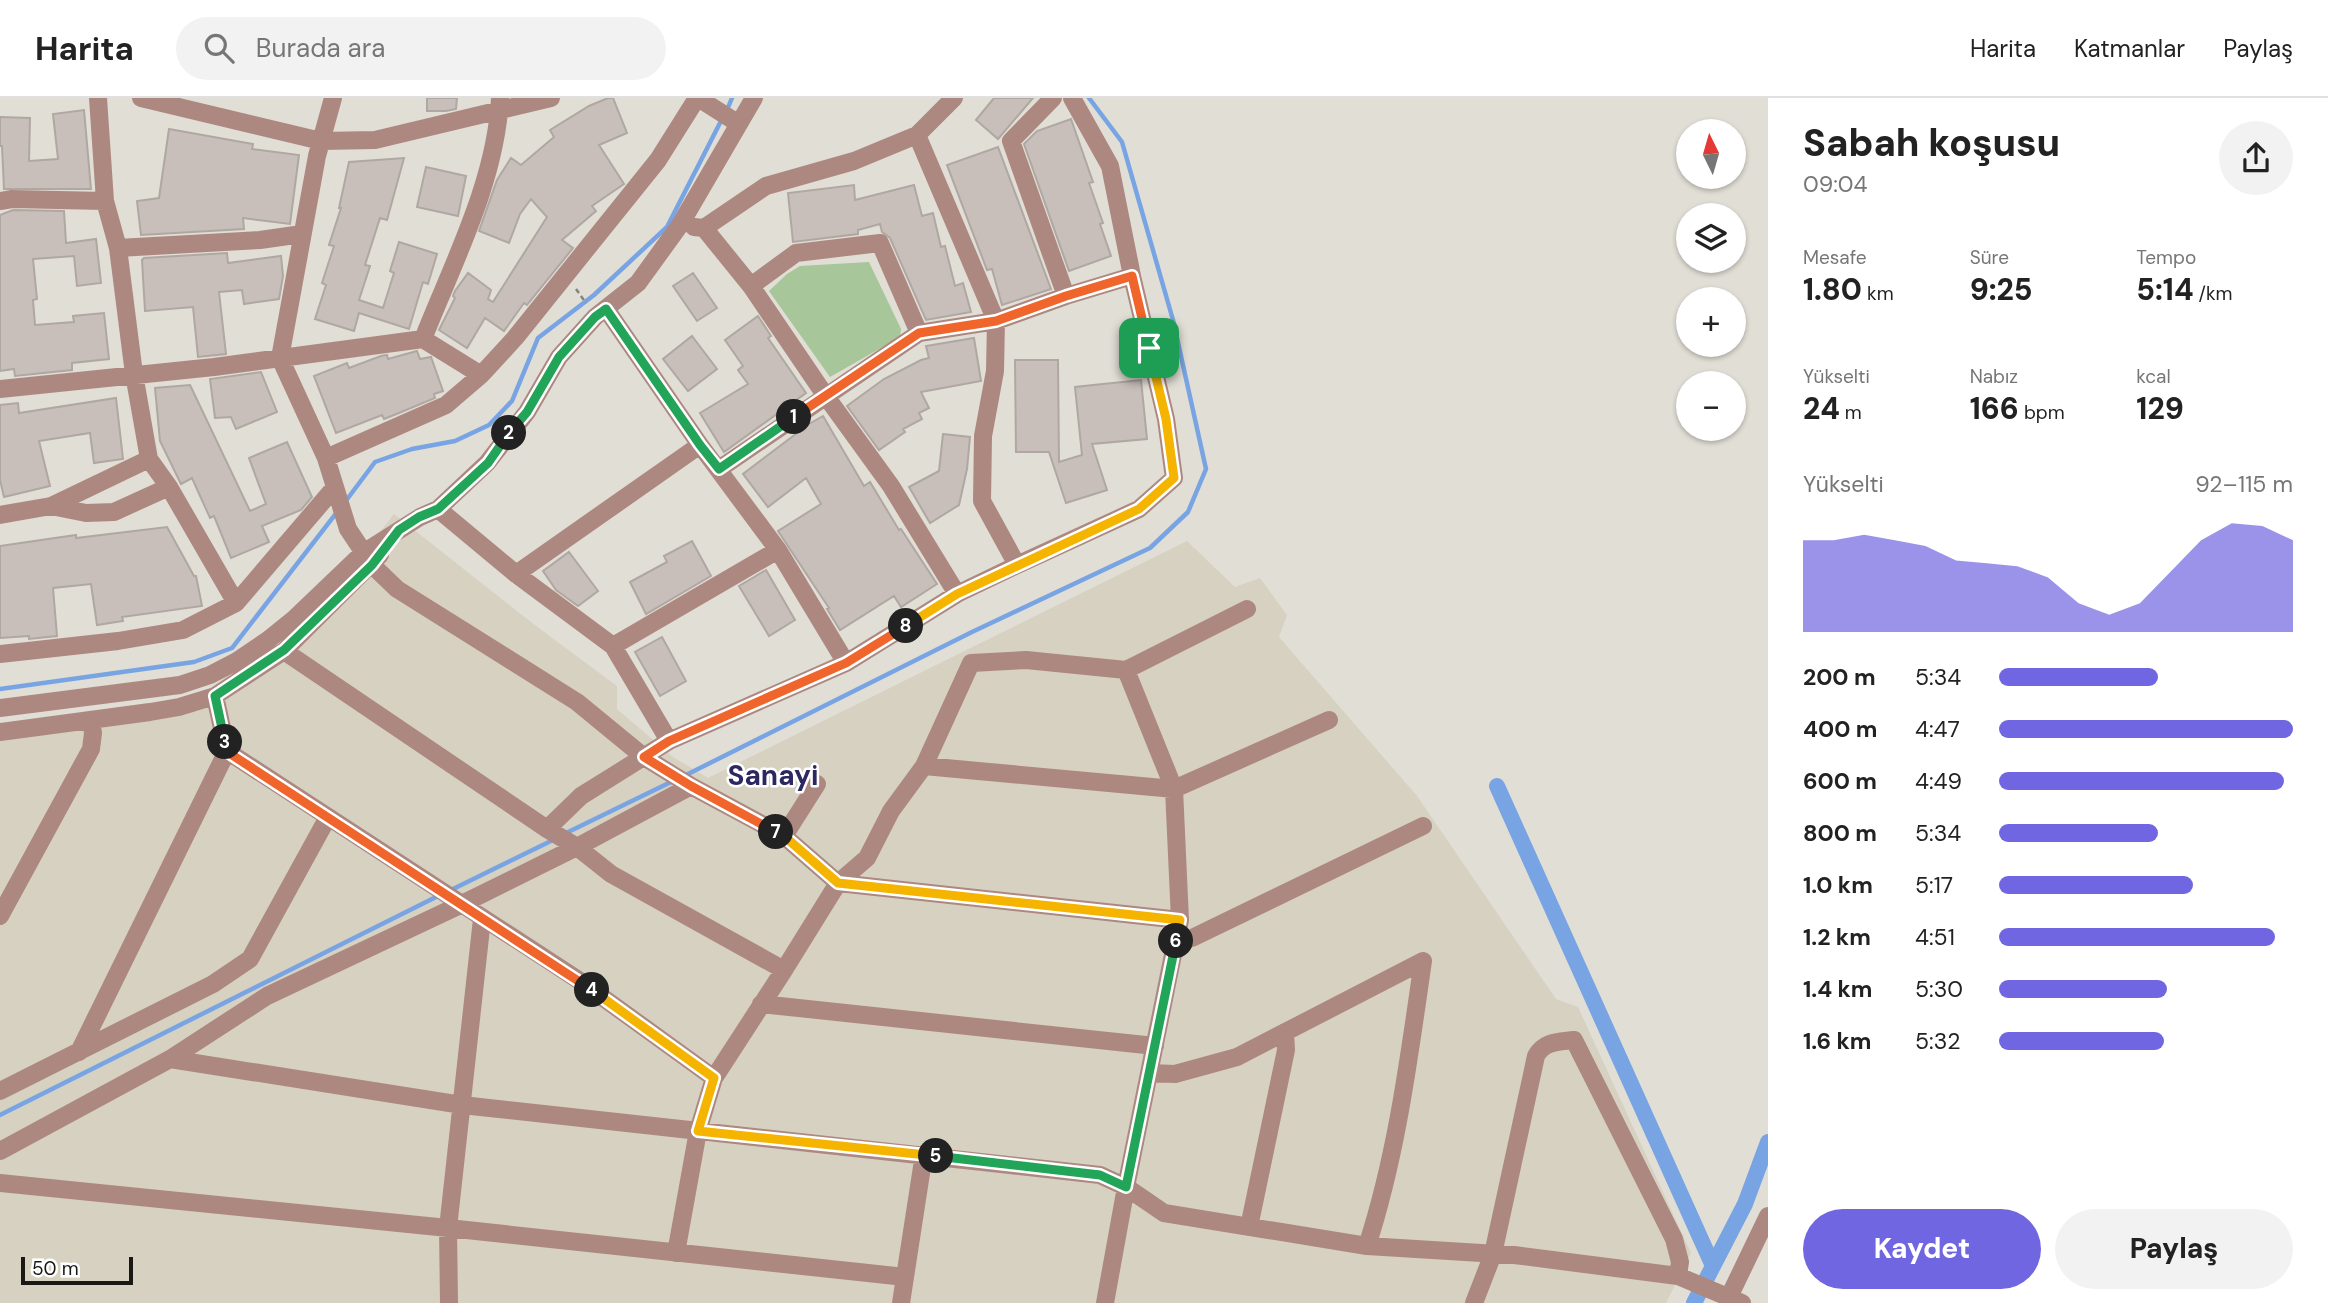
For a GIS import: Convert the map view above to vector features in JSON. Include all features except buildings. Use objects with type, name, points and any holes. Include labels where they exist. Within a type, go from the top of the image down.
[{"type":"street","points":[[98,98],[105,201],[118,248],[134,374],[149,459],[169,487],[236,603]]},
{"type":"street","points":[[141,98],[321,141],[375,139],[499,105],[551,98]]},
{"type":"street","points":[[333,98],[321,141],[280,358],[326,458],[348,529],[368,559],[397,589],[577,702],[645,758],[784,836],[838,883],[1180,920]]},
{"type":"street","points":[[0,708],[180,685],[210,675],[237,661],[286,626],[399,530],[438,509],[488,463],[527,412],[559,357],[595,317],[638,283],[680,225],[734,120],[754,98]]},
{"type":"street","points":[[680,225],[704,228],[766,186],[854,161],[917,135],[954,98]]},
{"type":"street","points":[[1053,98],[1011,141],[1066,296]]},
{"type":"street","points":[[548,830],[581,796],[669,741],[846,663],[957,594],[1139,509],[1174,478],[1166,419],[1132,276],[1110,166],[1072,98]]},
{"type":"street","points":[[326,458],[446,405],[481,375],[515,338],[702,100],[734,120]]},
{"type":"street","points":[[423,339],[485,183],[499,105]]},
{"type":"street","points":[[917,135],[996,321],[995,371],[983,436],[982,501],[1017,565]]},
{"type":"street","points":[[0,201],[105,201]]},
{"type":"street","points":[[704,228],[751,286],[891,486],[957,594]]},
{"type":"street","points":[[118,248],[260,240],[303,234]]},
{"type":"street","points":[[751,286],[796,253],[880,243],[919,333]]},
{"type":"street","points":[[719,469],[919,333],[996,321],[1132,276]]},
{"type":"street","points":[[606,309],[700,445],[778,550],[846,663]]},
{"type":"street","points":[[0,389],[214,367],[423,339],[481,375]]},
{"type":"street","points":[[516,574],[700,445]]},
{"type":"street","points":[[0,515],[51,506],[149,459]]},
{"type":"street","points":[[51,506],[86,513],[114,512],[169,487]]},
{"type":"street","points":[[0,654],[118,641],[183,630],[236,603],[336,490]]},
{"type":"street","points":[[438,509],[516,574],[613,646],[669,741]]},
{"type":"street","points":[[613,646],[778,550]]},
{"type":"street","points":[[0,733],[178,707],[215,696],[284,650],[368,559]]},
{"type":"street","points":[[676,1253],[698,1131],[714,1078],[838,883],[867,858],[891,811],[924,766],[971,663],[1026,660],[1126,670],[1247,609]]},
{"type":"street","points":[[284,650],[548,830],[576,846],[611,874],[784,970]]},
{"type":"street","points":[[1105,1303],[1180,920],[1174,789],[1126,670]]},
{"type":"street","points":[[79,1052],[226,751],[215,696]]},
{"type":"street","points":[[0,916],[91,749],[91,720]]},
{"type":"street","points":[[924,766],[1174,789],[1329,720]]},
{"type":"street","points":[[226,751],[580,981],[714,1078]]},
{"type":"street","points":[[784,836],[817,784]]},
{"type":"street","points":[[0,1151],[170,1059],[267,996],[576,846],[689,785]]},
{"type":"street","points":[[0,1091],[213,985],[250,959],[328,817]]},
{"type":"street","points":[[1177,939],[1192,938],[1423,826]]},
{"type":"street","points":[[449,1303],[448,1228],[482,919]]},
{"type":"street","points":[[1149,1073],[1175,1074],[1237,1057],[1423,961],[1404,1088],[1382,1199],[1367,1246]]},
{"type":"street","points":[[761,1004],[1155,1046]]},
{"type":"street","points":[[1249,1227],[1286,1050],[1285,1032]]},
{"type":"street","points":[[1474,1303],[1493,1254],[1536,1056],[1549,1043],[1574,1040],[1674,1239],[1683,1278]]},
{"type":"street","points":[[170,1059],[462,1105],[1100,1175],[1126,1187],[1164,1213],[1367,1246],[1493,1254],[1683,1278],[1729,1297],[1768,1216]]},
{"type":"street","points":[[901,1303],[924,1154]]},
{"type":"street","points":[[0,1183],[905,1277]]},
{"type":"path","points":[[575,287],[587,305]]},
{"type":"shaded area","points":[[394,514],[617,686],[617,709],[673,757],[708,778],[1187,541],[1235,587],[1260,578],[1287,615],[1279,637],[1417,796],[1556,999],[1578,1007],[1691,1253],[1666,1303],[0,1303],[0,723],[188,704],[318,611]]},
{"type":"green space","points":[[869,262],[901,329],[900,337],[830,377],[769,291],[800,266]]},
{"type":"waterway","points":[[727,110],[732,98]]},
{"type":"waterway","points":[[684,776],[972,632],[1150,548],[1188,512],[1206,469],[1173,320],[1122,142],[1089,98]]},
{"type":"waterway","points":[[345,502],[375,462],[412,449],[455,441],[489,425],[512,401],[538,338],[594,295],[667,227],[723,117]]},
{"type":"waterway","points":[[0,689],[194,662],[232,648],[337,512]]},
{"type":"waterway","points":[[564,834],[673,781]]},
{"type":"waterway","points":[[1497,786],[1713,1266]]},
{"type":"waterway","points":[[451,890],[553,840]]},
{"type":"waterway","points":[[0,1115],[440,895]]},
{"type":"waterway","points":[[1694,1303],[1745,1204],[1768,1142]]},
{"type":"district","name":"Sanayi","points":[[773,775]]},
{"type":"route","points":[[1132,276],[1149,348],[1166,419],[1174,478],[1139,509],[957,594],[846,663],[669,741],[644,757],[691,786],[784,836],[838,883],[1180,920],[1126,1187],[1100,1175],[698,1131],[714,1078],[580,981],[226,751],[215,696],[284,650],[372,565],[399,530],[438,509],[488,463],[527,412],[559,357],[595,317],[606,309],[719,469],[919,333],[996,321],[1132,276]]}]
